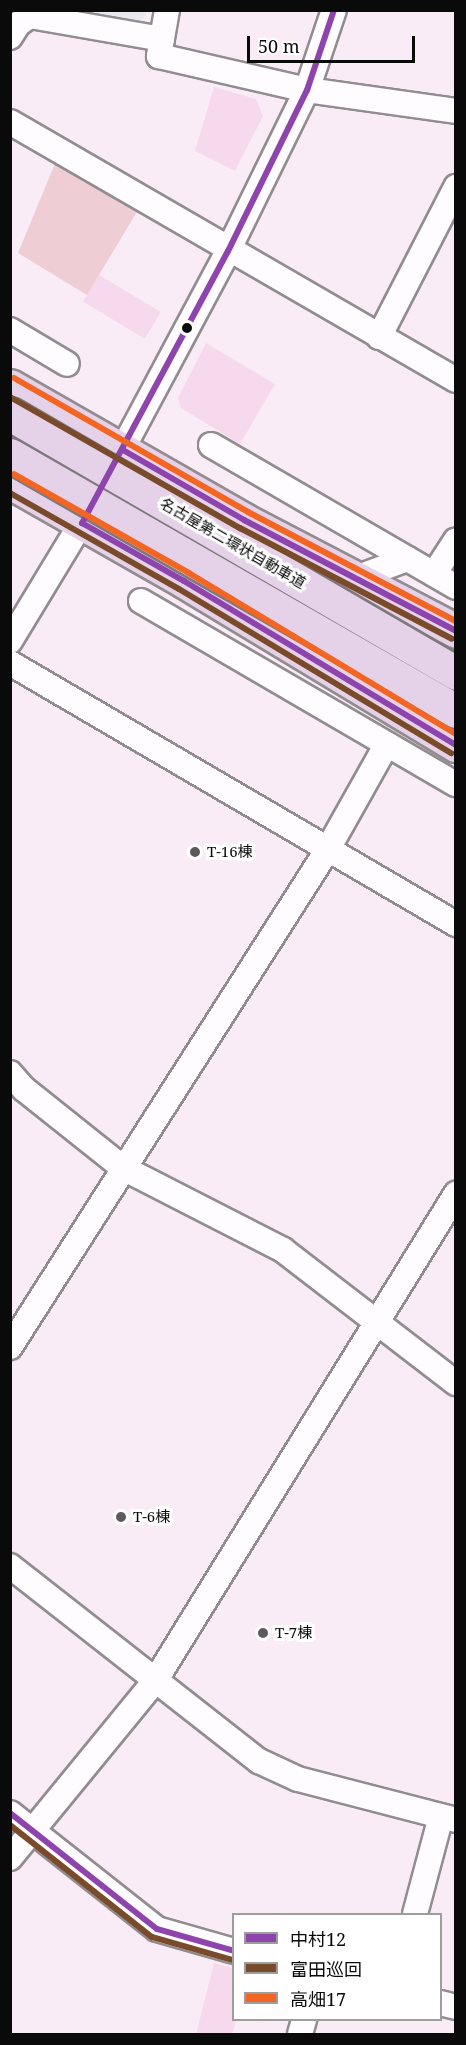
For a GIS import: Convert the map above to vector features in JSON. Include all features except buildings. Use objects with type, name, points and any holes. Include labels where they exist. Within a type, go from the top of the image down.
[{"type":"highway","points":[[10,386],[354,579],[456,631]]},
{"type":"highway","name":"名古屋第二環状自動車道","points":[[10,414],[456,673]]},
{"type":"highway","points":[[10,455],[456,711]]},
{"type":"highway","points":[[10,482],[456,745]]},
{"type":"street","points":[[167,10],[159,56],[307,90],[456,111]]},
{"type":"street","points":[[10,641],[82,523],[123,450],[228,251],[307,90],[334,10]]},
{"type":"street","points":[[10,37],[18,24],[30,16],[162,39]]},
{"type":"street","points":[[10,122],[228,251],[456,380]]},
{"type":"street","points":[[378,337],[456,187]]},
{"type":"street","points":[[10,330],[67,364]]},
{"type":"street","points":[[211,445],[456,586]]},
{"type":"street","points":[[435,574],[456,540]]},
{"type":"street","points":[[354,579],[407,558]]},
{"type":"street","points":[[141,601],[456,784]]},
{"type":"street","points":[[274,636],[274,678]]},
{"type":"street","points":[[10,663],[456,924]]},
{"type":"street","points":[[10,1347],[328,849],[387,744]]},
{"type":"street","points":[[10,1073],[24,1089],[123,1168],[283,1250],[456,1383]]},
{"type":"street","points":[[10,1858],[155,1681],[456,1194]]},
{"type":"street","points":[[10,1566],[259,1761],[298,1779],[448,1818],[415,1913]]},
{"type":"street","points":[[10,1813],[157,1929],[232,1950]]},
{"type":"shaded area","points":[[42,11],[146,11],[145,17],[136,26]]},
{"type":"shaded area","points":[[214,87],[256,99],[263,116],[235,171],[195,151]]},
{"type":"shaded area","points":[[56,161],[138,210],[87,295],[18,253]]},
{"type":"shaded area","points":[[99,275],[161,312],[145,339],[83,302]]},
{"type":"shaded area","points":[[206,343],[275,384],[240,444],[181,408],[178,398]]},
{"type":"shaded area","points":[[214,1963],[232,1968],[232,2021],[236,2021],[232,2034],[196,2034]]},
{"type":"transit line","name":"中村12","points":[[334,10],[307,90],[228,251],[82,523],[184,581],[456,745]]},
{"type":"transit line","name":"高畑17","points":[[14,378],[248,512],[456,621]]},
{"type":"transit line","name":"富田巡回","points":[[10,397],[240,528],[452,639]]},
{"type":"transit line","name":"中村12","points":[[123,450],[244,520],[456,631]]},
{"type":"transit line","name":"高畑17","points":[[14,474],[189,573],[456,734]]},
{"type":"transit line","name":"富田巡回","points":[[10,493],[179,589],[451,753]]},
{"type":"transit line","name":"中村12","points":[[10,1813],[157,1929],[232,1950]]},
{"type":"transit line","name":"富田巡回","points":[[10,1825],[152,1937],[232,1960]]},
{"type":"place","name":"T-16棟","points":[[195,852]]},
{"type":"place","name":"T-6棟","points":[[121,1517]]},
{"type":"place","name":"T-7棟","points":[[263,1633]]}]
